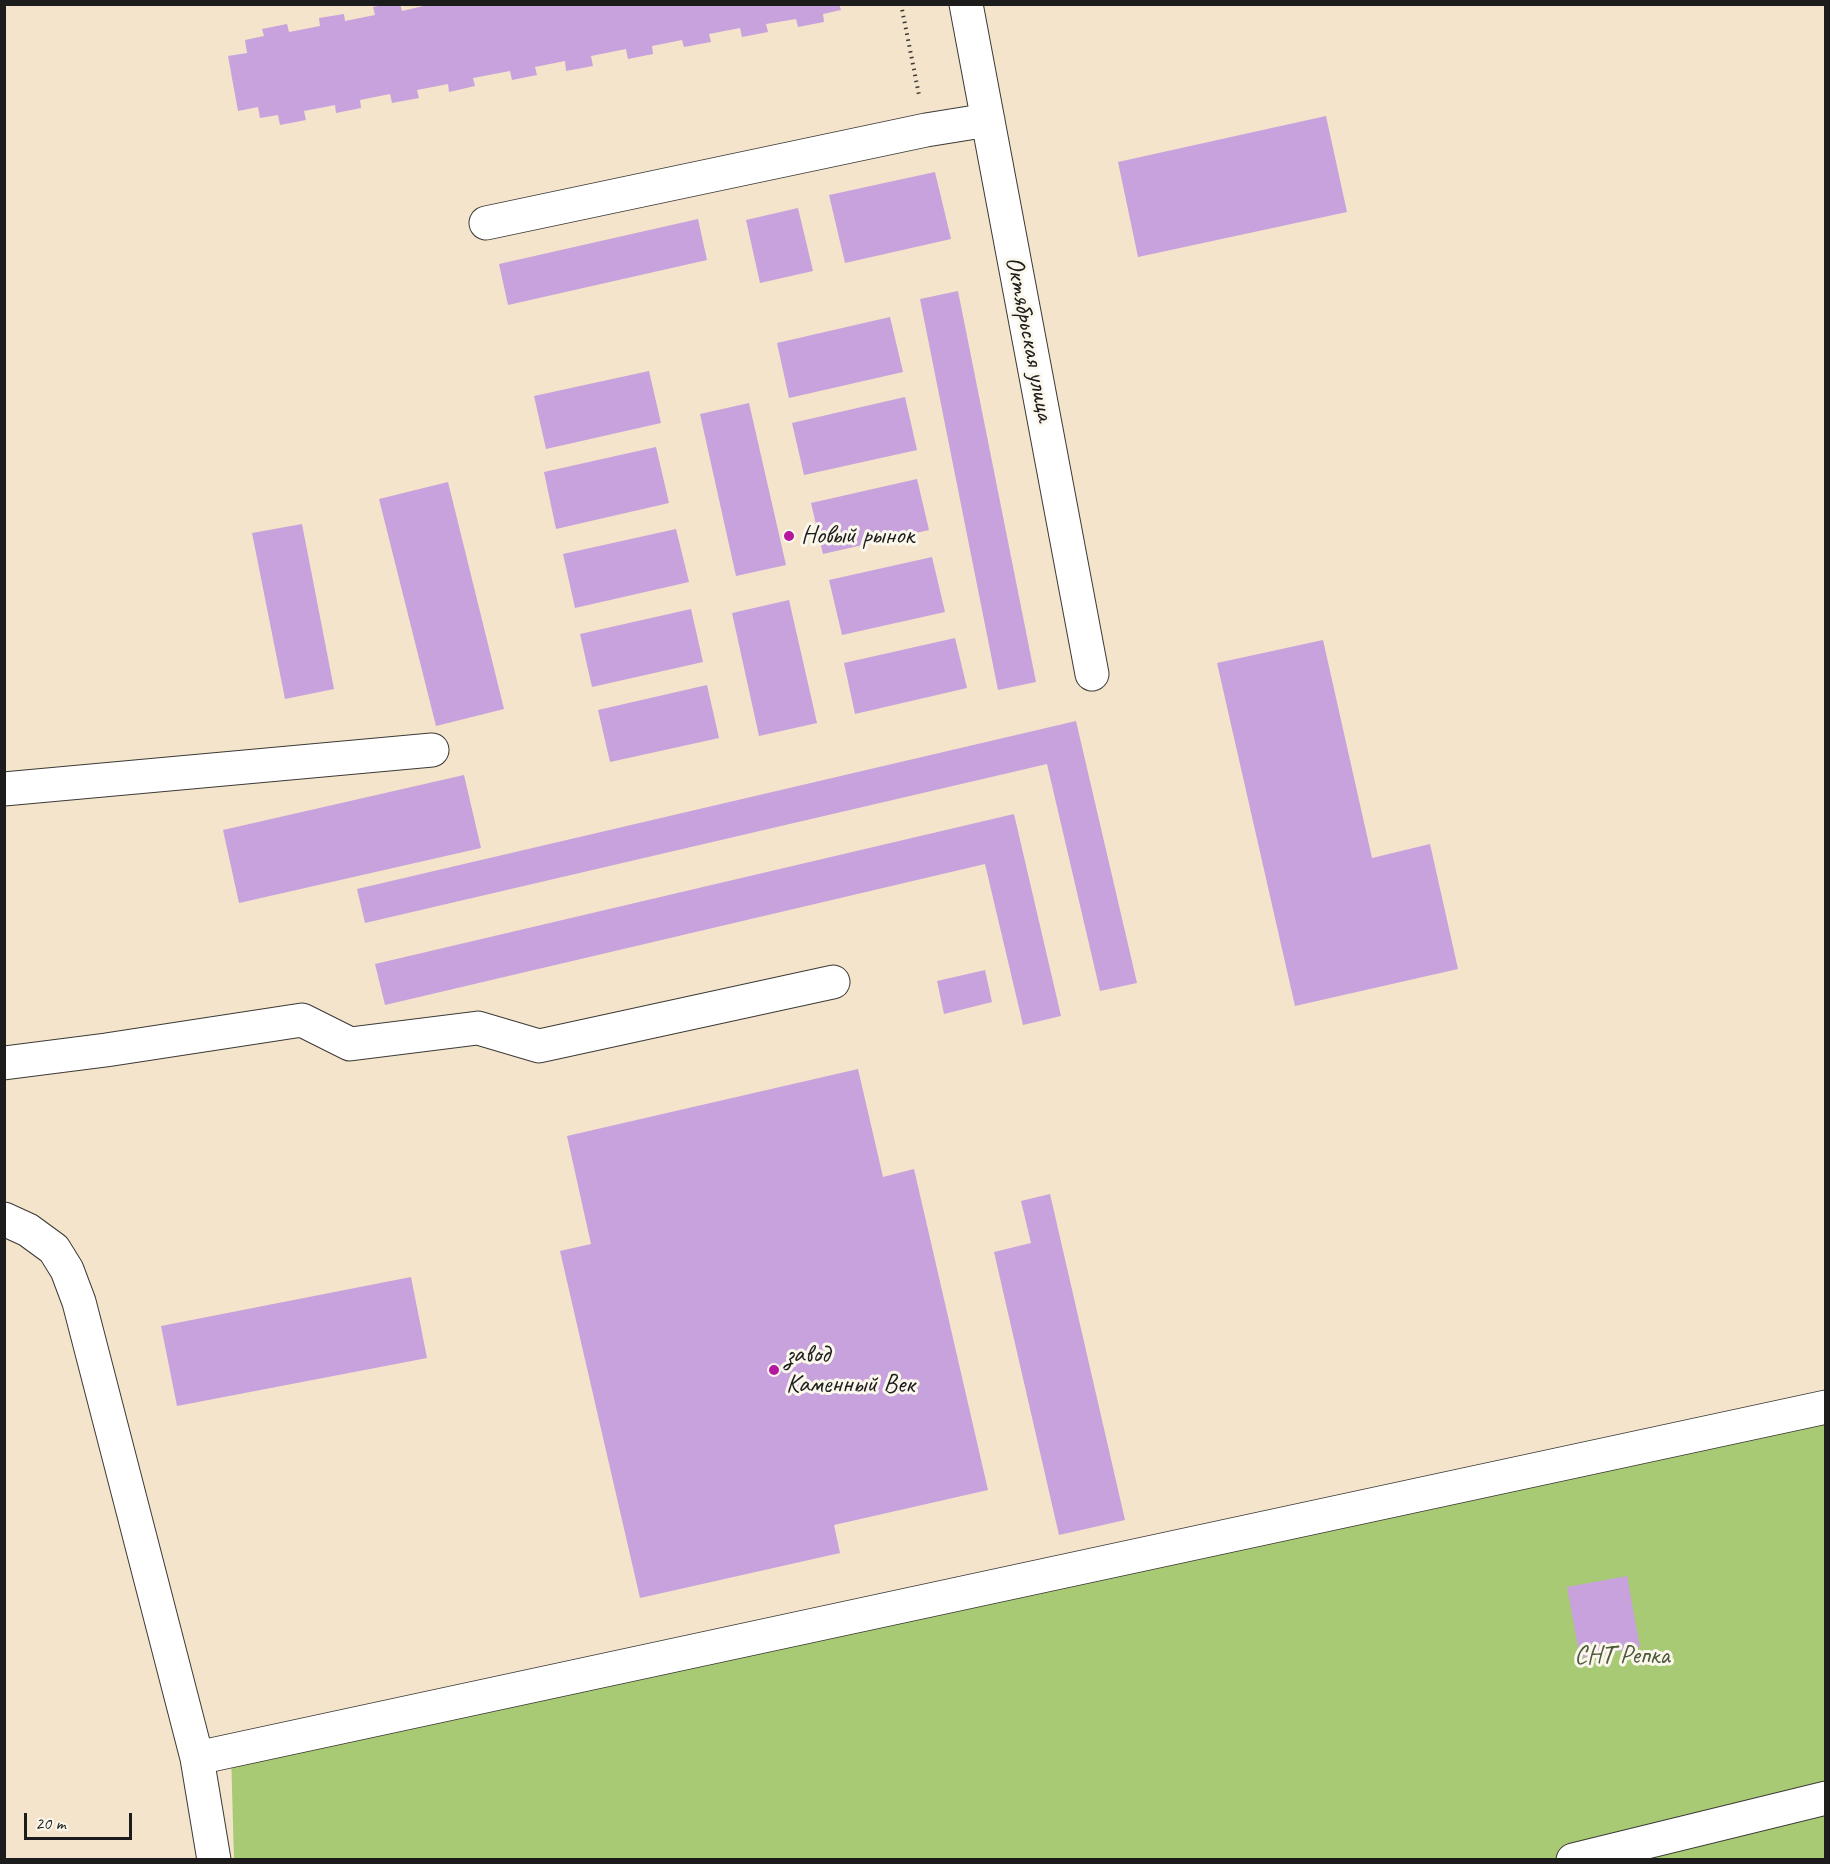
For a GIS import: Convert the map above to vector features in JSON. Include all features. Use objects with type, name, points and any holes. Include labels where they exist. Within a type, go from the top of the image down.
[{"type":"street","name":"Октябрьская улица","points":[[966,4],[1092,674]]},
{"type":"street","points":[[486,223],[926,130],[988,120]]},
{"type":"street","points":[[4,789],[432,750]]},
{"type":"street","points":[[4,1063],[302,1020],[350,1044],[478,1028],[539,1046],[833,982]]},
{"type":"street","points":[[4,1219],[28,1230],[54,1249],[67,1270],[79,1302],[196,1758],[214,1860]]},
{"type":"street","points":[[196,1758],[1826,1407]]},
{"type":"street","points":[[1573,1860],[1826,1798]]},
{"type":"path","points":[[901,4],[926,130]]},
{"type":"green space","name":"СНТ Репка","points":[[1825,1403],[1825,1859],[234,1859],[231,1753]]},
{"type":"building","points":[[400,4],[402,11],[432,4],[839,4],[841,10],[823,14],[824,22],[798,27],[796,19],[766,24],[768,32],[742,37],[740,28],[709,34],[711,42],[684,47],[682,40],[652,46],[653,54],[628,59],[626,49],[591,56],[593,66],[566,71],[565,61],[535,67],[537,75],[512,80],[510,71],[473,78],[475,86],[449,92],[448,84],[417,90],[419,98],[392,103],[390,94],[360,100],[361,108],[336,113],[335,105],[304,111],[306,120],[280,125],[278,115],[260,118],[258,107],[238,111],[228,56],[247,53],[245,40],[264,36],[262,29],[287,24],[289,32],[320,26],[319,18],[344,14],[345,21],[375,15],[373,7]]},
{"type":"building","points":[[1326,116],[1347,212],[1138,257],[1118,162]]},
{"type":"building","points":[[935,172],[951,239],[845,263],[829,195]]},
{"type":"building","points":[[798,208],[813,271],[760,283],[746,220]]},
{"type":"building","points":[[698,219],[707,260],[508,305],[499,264]]},
{"type":"building","points":[[958,291],[1036,682],[998,690],[920,299]]},
{"type":"building","points":[[890,317],[903,372],[789,398],[777,343]]},
{"type":"building","points":[[649,371],[661,423],[546,449],[534,396]]},
{"type":"building","points":[[905,397],[917,450],[804,475],[792,423]]},
{"type":"building","points":[[749,403],[786,565],[736,576],[700,414]]},
{"type":"building","points":[[656,447],[669,503],[556,529],[544,472]]},
{"type":"building","points":[[917,479],[929,530],[823,554],[811,503]]},
{"type":"building","points":[[448,482],[504,709],[436,726],[379,499]]},
{"type":"building","points":[[302,524],[334,689],[285,699],[252,533]]},
{"type":"building","points":[[676,529],[689,582],[575,608],[563,554]]},
{"type":"building","points":[[932,557],[945,612],[842,635],[829,580]]},
{"type":"building","points":[[789,600],[817,723],[759,736],[732,613]]},
{"type":"building","points":[[691,609],[703,662],[592,687],[580,634]]},
{"type":"building","points":[[955,638],[967,688],[855,714],[844,663]]},
{"type":"building","points":[[1323,640],[1372,858],[1430,844],[1458,969],[1295,1006],[1217,663]]},
{"type":"building","points":[[707,685],[719,738],[610,762],[598,710]]},
{"type":"building","points":[[1076,721],[1137,983],[1100,991],[1047,764],[365,923],[357,889]]},
{"type":"building","points":[[464,775],[481,848],[239,903],[223,830]]},
{"type":"building","points":[[1014,814],[1061,1016],[1023,1025],[985,864],[385,1005],[375,964]]},
{"type":"building","points":[[985,970],[992,1002],[944,1014],[937,981]]},
{"type":"building","name":"завод Каменный Век","points":[[858,1069],[883,1177],[914,1169],[988,1490],[834,1525],[840,1553],[640,1598],[560,1251],[591,1244],[567,1136]]},
{"type":"building","points":[[1050,1194],[1125,1520],[1059,1535],[994,1252],[1031,1243],[1021,1201]]},
{"type":"building","points":[[411,1277],[427,1358],[177,1406],[161,1326]]},
{"type":"building","points":[[1627,1576],[1640,1647],[1580,1658],[1567,1587]]},
{"type":"place","name":"Новый рынок","points":[[789,536]]},
{"type":"place","name":"завод Каменный Век","points":[[774,1370]]}]
